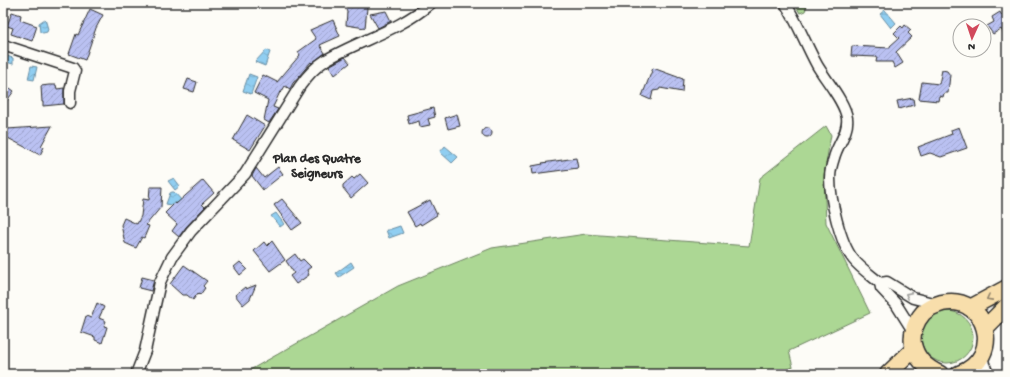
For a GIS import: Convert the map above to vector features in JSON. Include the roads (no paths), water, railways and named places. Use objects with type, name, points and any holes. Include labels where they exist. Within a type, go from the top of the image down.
[{"type":"main road","points":[[970,308],[1007,288]]},
{"type":"main road","points":[[939,374],[928,369],[920,360],[914,349],[913,332],[916,324],[924,312],[938,304],[954,302],[970,308],[979,317],[985,328],[986,342],[982,356],[973,366],[960,374]]},
{"type":"main road","points":[[985,328],[1007,306]]},
{"type":"main road","points":[[888,374],[914,349]]},
{"type":"street","points":[[136,374],[144,351],[160,282],[172,257],[191,231],[245,174],[309,74],[326,60],[416,15],[431,3]]},
{"type":"street","points":[[785,3],[792,13],[816,64],[835,91],[847,118],[845,131],[835,155],[830,177],[832,195],[843,243],[853,260],[880,284],[881,288],[896,304],[913,332]]},
{"type":"street","points":[[3,45],[73,68],[75,71],[75,77],[70,91],[70,103]]},
{"type":"street","points":[[880,284],[887,282],[913,298],[938,304]]},
{"type":"street","points":[[982,356],[988,374]]},
{"type":"water","points":[[885,10],[896,23],[891,28],[880,14]]},
{"type":"water","points":[[45,19],[48,29],[47,32],[43,33],[40,32],[39,23]]},
{"type":"water","points":[[266,50],[270,52],[265,66],[255,62]]},
{"type":"water","points":[[3,55],[13,58],[13,64],[3,61]]},
{"type":"water","points":[[31,66],[37,67],[34,80],[28,79]]},
{"type":"water","points":[[249,74],[257,77],[251,94],[243,91]]},
{"type":"water","points":[[445,146],[458,157],[452,163],[440,152]]},
{"type":"water","points":[[174,178],[180,186],[175,190],[168,181]]},
{"type":"water","points":[[174,192],[183,202],[171,205],[166,204],[170,193]]},
{"type":"water","points":[[276,213],[284,224],[280,227],[271,216]]},
{"type":"water","points":[[400,226],[403,233],[389,238],[386,230]]},
{"type":"water","points":[[351,262],[354,267],[339,277],[336,273]]},
{"type":"district","name":"Plan des Quatre Seigneurs","points":[[317,166]]}]
